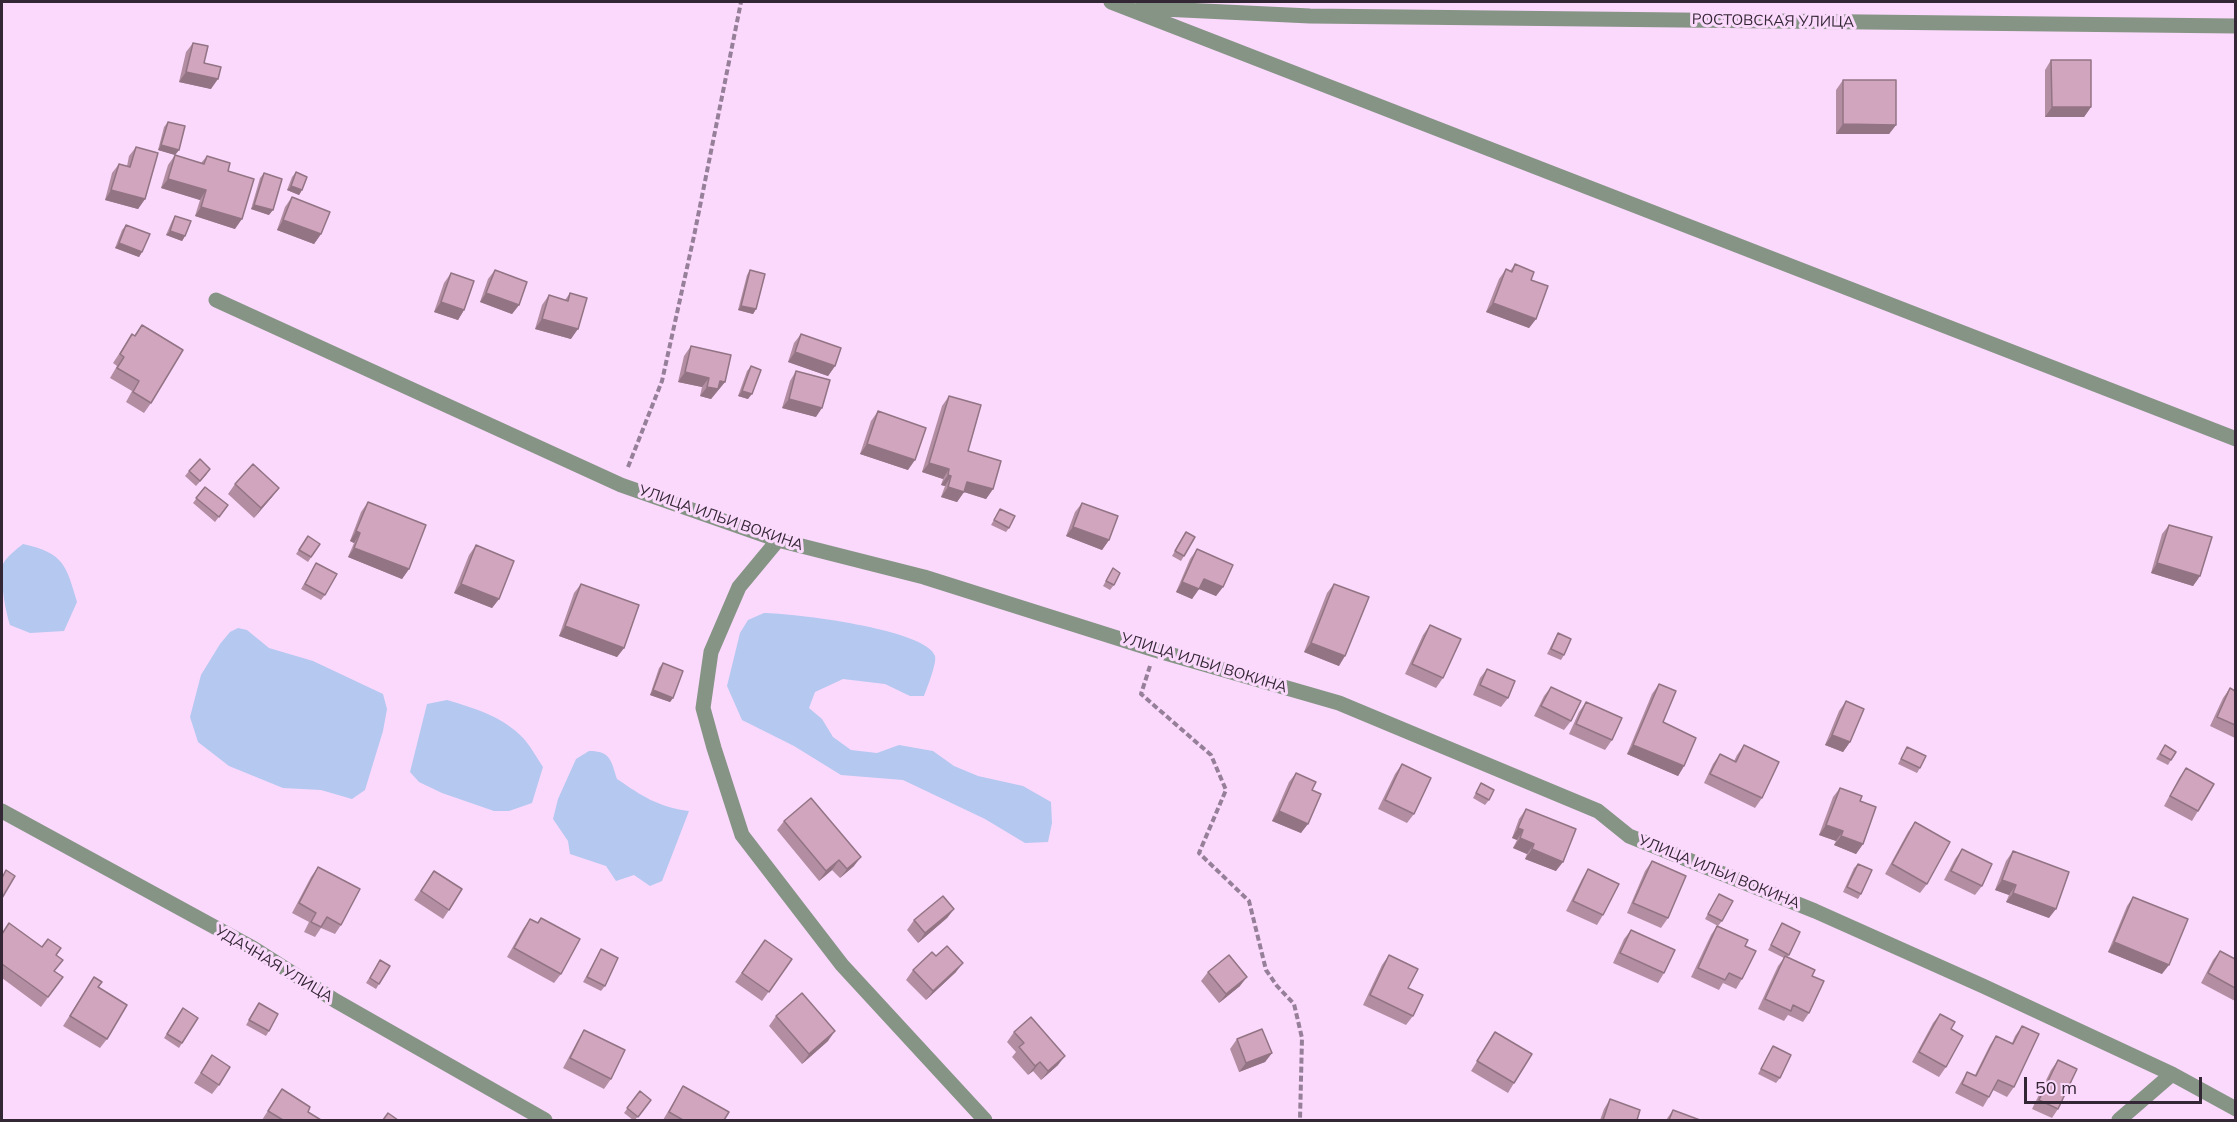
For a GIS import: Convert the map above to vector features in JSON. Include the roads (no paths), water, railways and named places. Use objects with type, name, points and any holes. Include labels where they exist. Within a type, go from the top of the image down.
[{"type":"street","points":[[1111,2],[1125,5],[2235,439]]},
{"type":"street","name":"РОСТОВСКАЯ УЛИЦА","points":[[1125,5],[1310,16],[2235,26]]},
{"type":"street","name":"УЛИЦА ИЛЬИ ВОКИНА","points":[[216,300],[621,485],[778,540],[924,577],[1155,650],[1339,703],[1598,811],[1629,836],[1815,911],[2172,1074],[2235,1109]]},
{"type":"street","points":[[778,540],[739,587],[711,652],[703,708],[742,835],[842,964],[985,1120]]},
{"type":"street","name":"УДАЧНАЯ УЛИЦА","points":[[2,811],[253,948],[336,1001],[545,1120]]},
{"type":"street","points":[[2119,1120],[2172,1074]]},
{"type":"water","points":[[23,544],[47,552],[55,557],[66,570],[77,602],[64,631],[30,633],[10,625],[2,578],[3,564]]},
{"type":"water","points":[[764,613],[857,624],[909,638],[926,646],[935,659],[924,696],[910,696],[885,684],[843,679],[815,692],[809,708],[822,719],[833,737],[851,750],[877,753],[899,745],[933,751],[954,766],[978,776],[1023,786],[1051,802],[1052,823],[1048,842],[1025,843],[985,819],[903,780],[841,775],[794,746],[742,720],[727,686],[740,633],[748,620]]},
{"type":"water","points":[[238,628],[247,630],[269,648],[313,661],[383,694],[387,709],[383,731],[365,790],[352,799],[321,790],[283,788],[229,766],[198,742],[190,717],[201,675],[220,644],[230,632]]},
{"type":"water","points":[[447,700],[498,719],[524,739],[543,767],[532,803],[509,811],[494,811],[442,793],[419,782],[410,772],[427,704]]},
{"type":"water","points":[[589,751],[606,755],[617,779],[643,796],[668,807],[689,811],[662,881],[650,886],[634,875],[616,881],[606,866],[570,854],[568,841],[553,819],[558,799],[576,759]]}]
